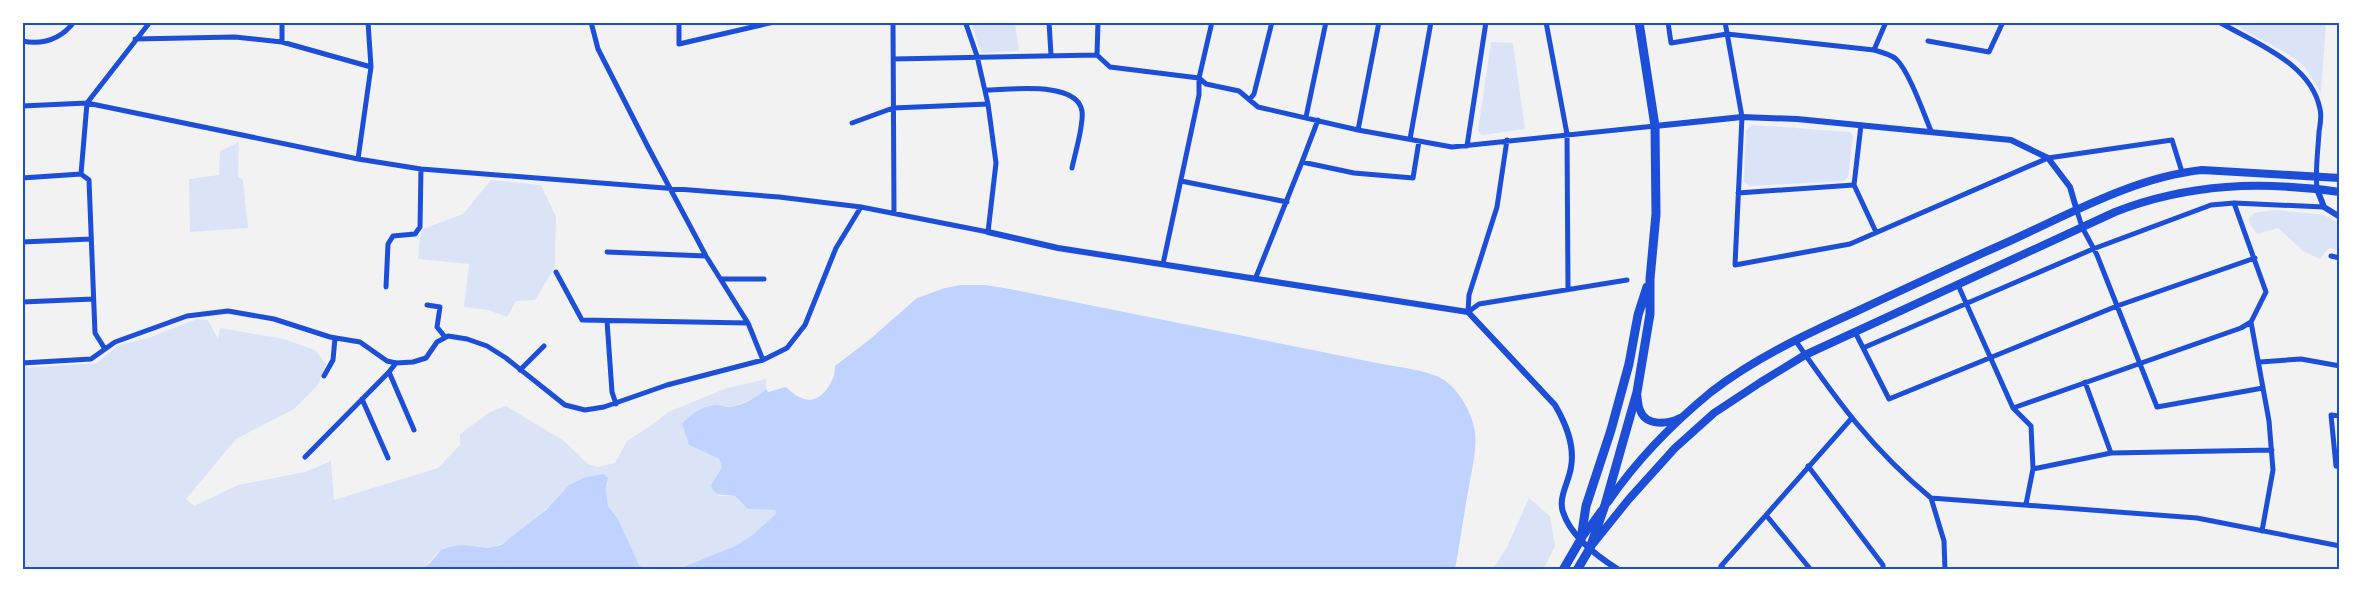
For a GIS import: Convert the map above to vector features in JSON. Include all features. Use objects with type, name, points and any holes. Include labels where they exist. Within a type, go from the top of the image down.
[{"type":"highway","points":[[1578,570],[1590,548],[1605,505],[1636,392],[1650,314],[1650,279],[1656,214],[1654,126],[1649,76],[1639,22]]},
{"type":"highway","points":[[1563,570],[1581,539],[1586,506],[1611,430],[1629,364],[1638,315],[1650,279]]},
{"type":"main road","points":[[1581,539],[1645,454],[1687,414],[1712,392],[1795,340],[2140,184],[2182,172],[2225,170],[2340,178]]},
{"type":"main road","points":[[1590,548],[1658,464],[1714,413],[1805,355],[2082,227],[2146,200],[2188,191],[2225,186],[2317,189],[2340,192]]},
{"type":"main road","points":[[1636,392],[1640,412],[1647,419],[1664,423],[1672,422],[1687,414]]},
{"type":"street","points":[[22,41],[35,43],[65,34],[74,22]]},
{"type":"street","points":[[81,174],[87,103],[150,22]]},
{"type":"street","points":[[282,22],[282,42]]},
{"type":"street","points":[[358,159],[371,67],[368,22]]},
{"type":"street","points":[[591,22],[598,48],[669,188],[706,256],[748,323],[762,360]]},
{"type":"street","points":[[679,22],[679,44],[752,25],[774,22]]},
{"type":"street","points":[[893,22],[894,212]]},
{"type":"street","points":[[964,22],[978,56],[988,104],[996,163],[988,232]]},
{"type":"street","points":[[1049,22],[1051,55]]},
{"type":"street","points":[[1097,55],[1098,22]]},
{"type":"street","points":[[1163,264],[1200,95],[1199,78],[1212,22]]},
{"type":"street","points":[[1250,99],[1254,94],[1272,22]]},
{"type":"street","points":[[1306,117],[1326,22]]},
{"type":"street","points":[[1358,130],[1379,22]]},
{"type":"street","points":[[1410,139],[1431,22]]},
{"type":"street","points":[[1467,146],[1486,22]]},
{"type":"street","points":[[1546,22],[1567,134],[1568,288]]},
{"type":"street","points":[[1668,22],[1672,43],[1727,34],[1874,50],[1897,60],[1906,74],[1931,131]]},
{"type":"street","points":[[1725,22],[1742,117],[1735,265],[1850,244],[2048,158],[2172,140],[2182,172]]},
{"type":"street","points":[[1874,50],[1886,22]]},
{"type":"street","points":[[1928,41],[1989,52],[2003,22]]},
{"type":"street","points":[[2219,22],[2286,61],[2302,74],[2313,91],[2321,110],[2316,175],[2317,189],[2324,207]]},
{"type":"street","points":[[135,39],[235,37],[282,42],[371,67]]},
{"type":"street","points":[[893,59],[1097,55],[1110,67],[1199,78],[1206,84],[1239,91],[1258,107],[1358,130],[1452,147],[1742,117],[1797,119],[2011,140],[2048,158],[2063,175],[2070,187],[2082,227],[2117,306],[2157,407],[2263,388]]},
{"type":"street","points":[[985,90],[1054,89],[1073,97],[1080,104],[1083,113],[1072,168]]},
{"type":"street","points":[[22,106],[87,103],[358,159],[421,169],[779,197],[861,207],[894,212],[1058,248],[1256,277],[1468,312],[1555,405],[1563,419],[1572,451],[1571,467],[1562,502],[1563,512],[1581,539],[1619,570]]},
{"type":"street","points":[[852,123],[894,108],[988,104]]},
{"type":"street","points":[[1256,277],[1318,120]]},
{"type":"street","points":[[1861,125],[1854,184],[1876,232]]},
{"type":"street","points":[[1468,312],[1469,295],[1497,207],[1507,140]]},
{"type":"street","points":[[1302,162],[1354,173],[1413,178],[1419,141]]},
{"type":"street","points":[[386,287],[388,244],[393,236],[415,234],[420,227],[421,169]]},
{"type":"street","points":[[22,178],[81,174],[89,180],[95,333],[105,349]]},
{"type":"street","points":[[1181,181],[1287,202]]},
{"type":"street","points":[[1738,193],[1854,184]]},
{"type":"street","points":[[2013,408],[2241,328],[2251,322],[2266,292],[2234,203]]},
{"type":"street","points":[[1863,348],[1966,302],[2093,249],[2211,205],[2234,203],[2324,207],[2340,217]]},
{"type":"street","points":[[22,362],[91,359],[115,342],[187,316],[228,311],[274,319],[335,338],[360,342],[387,361],[396,363],[413,362],[426,358],[437,342],[445,337],[466,339],[487,346],[564,405],[585,410],[616,404],[667,385],[762,360],[787,348],[805,325],[836,248],[861,207]]},
{"type":"street","points":[[22,242],[91,239]]},
{"type":"street","points":[[607,252],[706,256]]},
{"type":"street","points":[[2331,256],[2340,258]]},
{"type":"street","points":[[1855,332],[1889,399],[2117,306],[2255,258]]},
{"type":"street","points":[[556,272],[582,320],[748,323]]},
{"type":"street","points":[[721,279],[764,279]]},
{"type":"street","points":[[1468,312],[1479,304],[1568,288],[1627,280]]},
{"type":"street","points":[[1958,285],[2013,408],[2031,426],[2034,469],[2026,504]]},
{"type":"street","points":[[22,302],[93,298]]},
{"type":"street","points":[[427,305],[440,307],[437,327],[445,337]]},
{"type":"street","points":[[607,321],[612,392],[616,404]]},
{"type":"street","points":[[2251,322],[2260,362],[2272,450],[2273,470],[2262,531]]},
{"type":"street","points":[[324,376],[333,360],[335,338]]},
{"type":"street","points":[[1795,340],[1851,419],[1899,471],[1931,498],[1944,541],[1945,570]]},
{"type":"street","points":[[520,370],[544,346]]},
{"type":"street","points":[[2260,362],[2301,359],[2340,366]]},
{"type":"street","points":[[305,457],[396,363]]},
{"type":"street","points":[[389,372],[414,430]]},
{"type":"street","points":[[2085,382],[2111,453]]},
{"type":"street","points":[[362,399],[388,458]]},
{"type":"street","points":[[2340,416],[2331,415],[2336,466],[2340,467]]},
{"type":"street","points":[[1725,570],[1721,566],[1851,419]]},
{"type":"street","points":[[2034,469],[2111,453],[2272,450]]},
{"type":"street","points":[[1808,466],[1883,565],[1882,570]]},
{"type":"street","points":[[1931,498],[2197,518],[2340,546]]},
{"type":"street","points":[[1766,515],[1811,570]]},
{"type":"shaded area","points":[[982,22],[1015,23],[1019,51],[981,53],[972,25]]},
{"type":"shaded area","points":[[2231,23],[2326,23],[2321,93],[2304,66],[2291,56]]},
{"type":"shaded area","points":[[1491,42],[1513,43],[1525,129],[1482,135],[1478,131]]},
{"type":"shaded area","points":[[1752,125],[1850,132],[1853,136],[1848,177],[1844,181],[1749,186],[1744,182],[1746,130]]},
{"type":"shaded area","points":[[239,142],[238,177],[243,180],[248,228],[190,232],[189,179],[219,175],[220,151]]},
{"type":"shaded area","points":[[491,180],[541,185],[556,217],[555,267],[535,300],[516,301],[507,317],[488,310],[464,307],[469,264],[418,259],[420,236],[423,229],[463,214]]},
{"type":"shaded area","points":[[2275,210],[2324,215],[2339,223],[2339,251],[2329,248],[2320,259],[2303,251],[2278,228],[2257,234],[2250,224],[2249,218],[2254,213]]},
{"type":"shaded area","points":[[197,319],[208,320],[218,339],[220,328],[284,339],[315,350],[326,364],[318,385],[294,409],[236,439],[186,499],[194,506],[238,485],[305,472],[331,461],[334,500],[438,468],[460,445],[460,434],[490,412],[506,406],[564,441],[588,464],[598,467],[615,463],[627,441],[668,412],[727,388],[766,379],[766,389],[758,397],[731,407],[716,405],[682,424],[689,445],[719,459],[722,467],[711,485],[719,496],[735,496],[745,506],[752,509],[775,510],[776,514],[750,537],[735,546],[678,569],[646,569],[639,565],[618,519],[608,506],[606,488],[608,483],[569,485],[532,522],[508,540],[488,548],[449,547],[437,553],[427,565],[420,569],[23,570],[23,368],[97,363],[119,345],[151,337]]},
{"type":"shaded area","points":[[1529,498],[1550,516],[1555,546],[1544,569],[1493,569],[1507,547]]},
{"type":"water","points":[[961,285],[985,285],[1010,289],[1412,369],[1444,380],[1460,396],[1468,410],[1475,432],[1474,459],[1455,569],[678,569],[735,546],[750,537],[776,514],[775,510],[748,509],[735,496],[720,495],[715,492],[711,485],[722,467],[719,459],[689,445],[682,424],[685,420],[706,407],[716,405],[731,407],[740,404],[755,398],[766,389],[768,392],[786,387],[796,396],[807,400],[817,398],[827,389],[834,376],[835,366],[869,340],[917,298],[945,288]]},
{"type":"water","points":[[604,474],[608,478],[606,488],[608,506],[618,519],[639,565],[646,569],[420,569],[429,564],[441,550],[449,547],[462,545],[488,548],[501,545],[546,510],[569,485],[586,477]]}]
